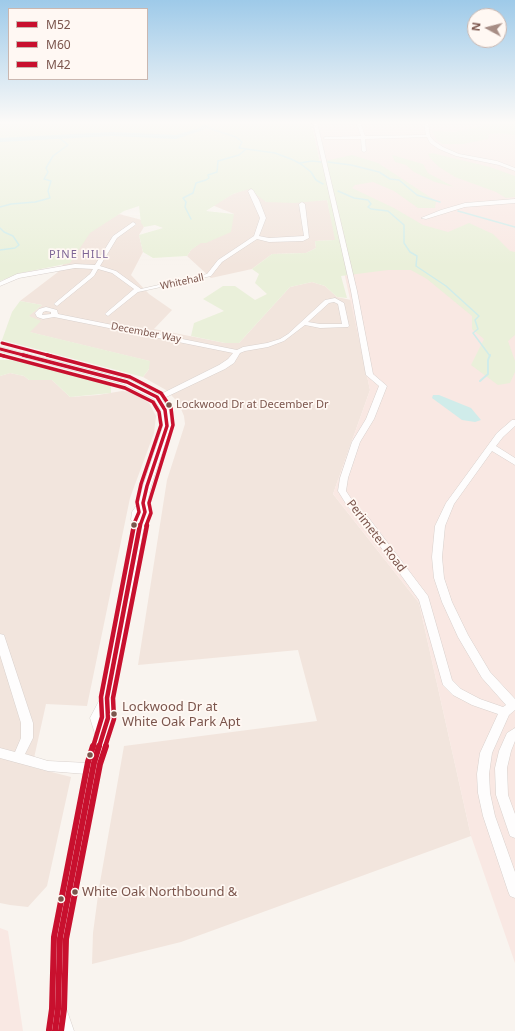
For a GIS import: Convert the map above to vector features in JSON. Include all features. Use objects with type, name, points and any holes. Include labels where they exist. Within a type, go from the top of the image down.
[{"type":"street","name":"Perimeter Road","points":[[326,170],[354,291],[370,375],[383,386],[370,419],[356,442],[344,478],[342,491],[351,505],[365,519],[424,599],[447,682],[457,692],[476,702],[509,709]]},
{"type":"street","points":[[251,191],[263,218],[256,237],[269,240],[303,239],[307,237],[302,204]]},
{"type":"street","points":[[424,218],[465,205],[515,201]]},
{"type":"street","points":[[57,304],[92,274],[115,237],[133,224]]},
{"type":"street","name":"Whitehall","points":[[139,290],[209,275],[213,272],[220,261],[256,237]]},
{"type":"street","points":[[0,284],[17,276],[28,273],[75,266],[97,267],[114,272],[139,290],[108,314]]},
{"type":"street","points":[[158,398],[222,367],[231,361],[238,352],[248,348],[268,345],[282,340],[304,323],[325,302],[332,300],[341,303],[346,326],[320,326],[304,323]]},
{"type":"street","name":"December Way","points":[[54,314],[238,352]]},
{"type":"street","points":[[0,349],[127,382],[158,398],[166,410],[167,426],[143,503],[136,512],[136,520],[141,523],[138,531],[107,698],[108,718],[93,769],[60,938],[58,1009],[55,1031]]},
{"type":"street","points":[[515,422],[500,435],[450,503],[440,526],[437,557],[439,578],[447,602],[462,637],[486,676],[509,709],[486,753],[483,774],[484,793],[489,816],[515,891]]},
{"type":"street","points":[[491,447],[515,462]]},
{"type":"street","points":[[0,638],[27,723],[27,738],[18,757]]},
{"type":"street","points":[[515,733],[511,737],[501,768],[502,795],[515,832]]},
{"type":"street","points":[[0,753],[48,766],[93,769]]},
{"type":"street","points":[[58,1009],[66,1031]]},
{"type":"shaded area","points":[[322,170],[515,170],[515,963],[471,836],[419,603],[333,494],[370,390]]},
{"type":"shaded area","points":[[249,188],[264,198],[266,202],[327,200],[336,240],[315,241],[316,248],[306,253],[272,254],[252,269],[211,278],[187,256],[191,250],[234,214],[212,205],[233,194]]},
{"type":"shaded area","points":[[119,214],[142,220],[144,227],[139,235],[143,252],[131,275],[149,294],[172,310],[154,329],[225,343],[239,343],[290,287],[312,282],[325,286],[337,297],[351,300],[370,390],[333,494],[419,603],[471,836],[181,942],[92,964],[93,933],[99,888],[124,746],[317,721],[298,650],[138,665],[167,480],[185,424],[184,416],[178,402],[166,390],[143,377],[149,369],[149,361],[29,332],[34,319],[28,316],[42,305],[20,301],[58,272],[83,235]]},
{"type":"shaded area","points":[[10,373],[24,376],[29,380],[52,380],[70,397],[98,395],[122,391],[133,392],[149,403],[156,416],[154,433],[130,498],[87,706],[46,704],[32,767],[71,777],[47,886],[28,907],[0,903],[0,376]]},
{"type":"shaded area","points":[[0,928],[8,931],[23,1031],[0,1031]]},
{"type":"green space","points":[[0,170],[389,170],[436,201],[435,208],[418,208],[394,191],[373,182],[355,185],[352,188],[394,208],[423,225],[448,232],[469,223],[493,234],[510,251],[515,252],[515,335],[508,341],[515,361],[515,372],[510,383],[498,385],[471,365],[484,339],[472,329],[472,316],[427,279],[411,270],[388,270],[341,276],[347,298],[337,297],[325,286],[312,282],[290,287],[239,343],[225,343],[191,336],[194,323],[224,311],[203,299],[223,286],[235,286],[255,300],[267,294],[255,283],[259,274],[252,269],[272,254],[306,253],[316,248],[315,241],[335,240],[327,200],[295,203],[266,202],[249,189],[233,194],[206,211],[234,214],[231,232],[206,243],[201,243],[191,250],[187,256],[153,258],[143,252],[139,235],[163,228],[155,225],[144,227],[141,223],[139,206],[124,211],[90,233],[70,263],[21,273],[0,281]]},
{"type":"green space","points":[[412,170],[426,170],[428,173],[454,187],[435,182]]},
{"type":"green space","points":[[444,170],[499,170],[515,176],[515,197],[506,198],[496,192],[455,177]]},
{"type":"green space","points":[[20,301],[42,305],[29,316],[41,321],[30,332],[150,361],[149,369],[143,377],[2,340],[12,312]]},
{"type":"green space","points":[[0,360],[25,362],[111,385],[111,393],[70,397],[52,380],[29,380],[24,376],[10,373],[0,376]]},
{"type":"water","points":[[433,395],[439,395],[471,408],[481,420],[475,422],[462,420],[432,398]]},
{"type":"waterway","points":[[0,207],[11,204],[35,202],[50,198],[48,191],[51,181],[44,179],[48,172],[47,170]]},
{"type":"waterway","points":[[191,219],[185,207],[186,202],[183,198],[193,193],[196,183],[206,180],[209,178],[208,175],[217,172],[217,170]]},
{"type":"waterway","points":[[309,170],[316,180],[323,184]]},
{"type":"waterway","points":[[371,170],[379,172],[390,179],[399,180],[417,195],[440,202]]},
{"type":"waterway","points":[[338,191],[354,198],[368,200],[371,204],[368,207],[371,209],[388,211],[404,225],[404,243],[410,252],[417,256],[416,266],[446,286],[479,316],[475,320],[478,329],[473,333],[490,356]]},
{"type":"waterway","points":[[458,211],[515,227]]},
{"type":"waterway","points":[[0,228],[4,232],[13,236],[19,245],[15,248],[0,250]]},
{"type":"waterway","points":[[480,381],[488,374],[488,360],[490,356]]},
{"type":"transit line","name":"M42","points":[[2,343],[130,377],[161,393],[171,408],[173,425],[149,503],[151,513],[144,533],[113,698],[114,719],[100,764],[66,939],[64,1009],[61,1031]]},
{"type":"transit line","name":"M52","points":[[0,349],[127,382],[157,397],[165,410],[167,426],[147,486],[143,503],[145,512],[138,531],[107,698],[108,718],[94,763],[60,938],[58,1009],[55,1031]]},
{"type":"transit line","name":"M60","points":[[0,355],[125,388],[153,402],[159,412],[161,425],[141,484],[137,502],[139,512],[132,530],[101,697],[102,717],[88,762],[54,937],[52,1009],[49,1030]]},
{"type":"place","name":"Lockwood Dr at December Dr","points":[[169,405]]},
{"type":"place","name":"Lockwood Dr at White Oak Park Apt","points":[[114,714]]},
{"type":"place","name":"White Oak Northbound &","points":[[75,892]]},
{"type":"district","name":"PINE HILL","points":[[79,255]]}]
